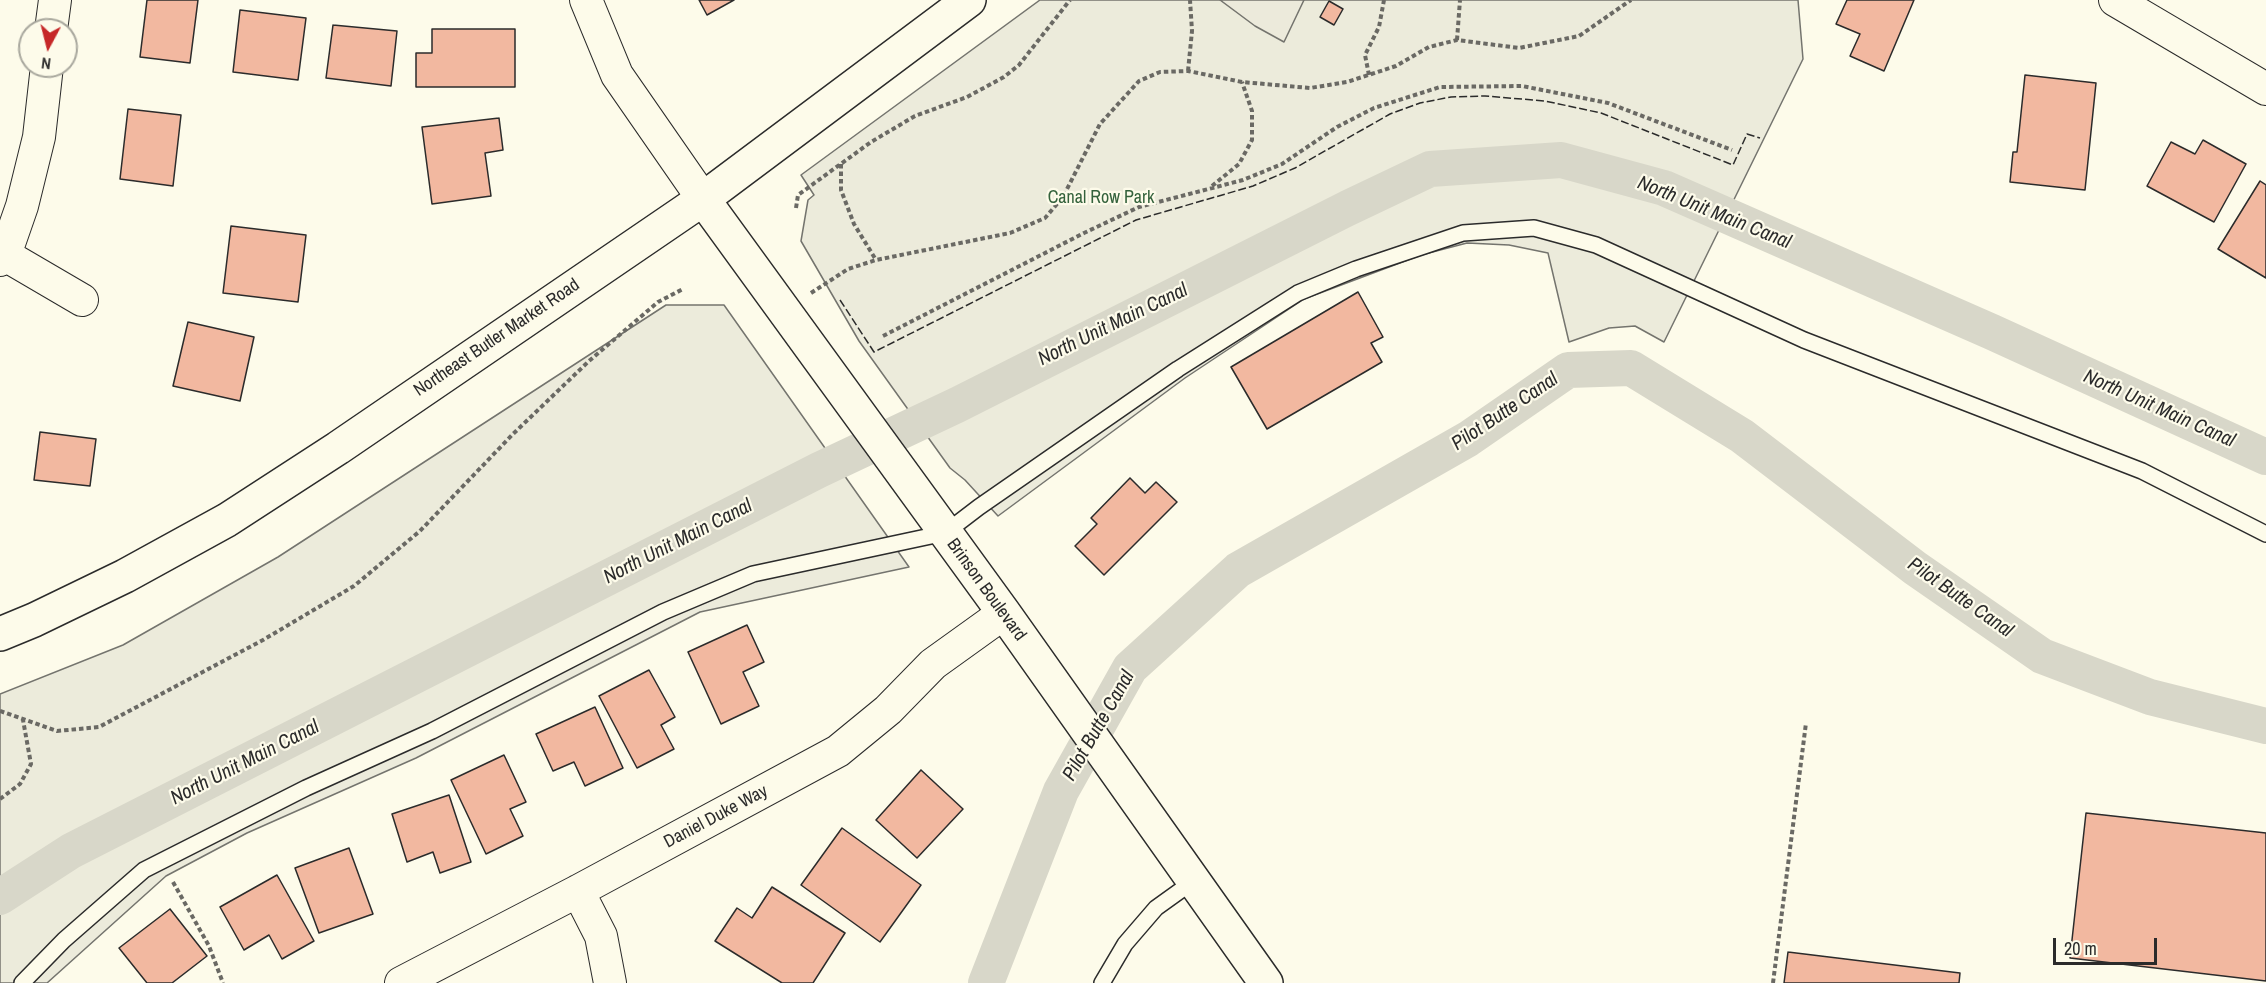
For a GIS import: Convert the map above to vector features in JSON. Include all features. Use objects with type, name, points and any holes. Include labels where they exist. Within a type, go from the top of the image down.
[{"type":"main road","name":"Northeast Butler Market Road","points":[[0,634],[125,576],[227,520],[338,448],[703,199],[969,0]]},
{"type":"main road","name":"Brinson Boulevard","points":[[703,199],[1004,613],[1266,983]]},
{"type":"street","points":[[53,18],[55,0]]},
{"type":"street","points":[[586,0],[617,75],[703,199]]},
{"type":"street","points":[[2115,0],[2266,89]]},
{"type":"street","points":[[46,78],[39,137],[21,206],[2,258],[82,300]]},
{"type":"street","name":"Daniel Duke Way","points":[[401,983],[838,751],[888,710],[933,664],[1004,613]]},
{"type":"street","points":[[578,891],[602,936],[610,983]]},
{"type":"lane","points":[[22,983],[64,940],[144,870],[306,788],[432,731],[663,612],[753,574],[979,507],[1178,369],[1298,293],[1356,269],[1463,233],[1534,228],[1596,245],[1804,340],[2142,471],[2266,534]]},
{"type":"lane","points":[[1102,983],[1125,944],[1156,908],[1195,880]]},
{"type":"path","points":[[796,208],[798,195],[870,142],[915,116],[967,97],[1004,77],[1019,65],[1070,0]]},
{"type":"path","points":[[1188,71],[1192,31],[1190,0]]},
{"type":"path","points":[[1369,75],[1365,55],[1379,27],[1384,0]]},
{"type":"path","points":[[1457,40],[1460,0]]},
{"type":"path","points":[[783,311],[848,269],[876,260],[1010,233],[1045,218],[1063,197],[1100,124],[1139,81],[1160,72],[1188,71],[1242,82],[1310,88],[1347,82],[1369,75],[1396,66],[1429,47],[1457,40],[1519,48],[1579,36],[1630,0]]},
{"type":"path","points":[[1209,188],[1239,164],[1252,140],[1252,111],[1242,82]]},
{"type":"path","points":[[883,336],[1084,232],[1139,207],[1243,180],[1282,164],[1337,127],[1374,108],[1440,87],[1522,86],[1608,103],[1732,150]]},
{"type":"path","points":[[842,163],[841,190],[854,224],[876,260]]},
{"type":"path","points":[[0,711],[57,731],[99,726],[263,640],[354,586],[420,531],[513,434],[589,361],[658,302],[684,289]]},
{"type":"path","points":[[0,799],[20,784],[31,764],[23,720]]},
{"type":"path","points":[[1773,983],[1806,723]]},
{"type":"path","points":[[162,861],[209,946],[223,983]]},
{"type":"green space","name":"Canal Row Park","points":[[1040,0],[1798,0],[1803,59],[1664,342],[1635,326],[1609,328],[1569,342],[1548,253],[1509,245],[1467,243],[1421,255],[1304,299],[1185,378],[998,516],[965,480],[950,468],[859,341],[801,241],[808,200],[814,195],[801,175]]},
{"type":"green space","points":[[666,305],[724,305],[909,567],[700,612],[416,758],[247,833],[166,876],[47,983],[0,983],[0,694],[123,645],[278,557]]},
{"type":"shaded area","points":[[1220,0],[1304,0],[1284,42],[1255,26]]},
{"type":"building","points":[[147,0],[198,0],[190,63],[140,57]]},
{"type":"building","points":[[699,0],[734,0],[707,15]]},
{"type":"building","points":[[1847,0],[1914,0],[1884,71],[1850,56],[1860,34],[1836,24]]},
{"type":"building","points":[[1329,1],[1343,9],[1334,25],[1320,17]]},
{"type":"building","points":[[240,10],[306,18],[298,80],[233,72]]},
{"type":"building","points":[[333,25],[397,31],[391,86],[326,78]]},
{"type":"building","points":[[432,29],[515,29],[515,87],[416,87],[416,53],[432,53]]},
{"type":"building","points":[[2025,75],[2096,83],[2085,190],[2010,182],[2013,152],[2017,152]]},
{"type":"building","points":[[128,109],[181,115],[173,186],[120,179]]},
{"type":"building","points":[[499,118],[503,150],[485,153],[491,196],[432,204],[422,127]]},
{"type":"building","points":[[2203,140],[2246,164],[2214,222],[2147,186],[2171,142],[2195,154]]},
{"type":"building","points":[[2260,181],[2266,185],[2266,278],[2218,249]]},
{"type":"building","points":[[231,226],[306,235],[298,302],[223,293]]},
{"type":"building","points":[[1358,292],[1383,337],[1371,343],[1382,362],[1267,429],[1231,367]]},
{"type":"building","points":[[188,322],[254,337],[240,401],[173,386]]},
{"type":"building","points":[[40,432],[96,439],[90,486],[34,480]]},
{"type":"building","points":[[1130,478],[1145,493],[1156,482],[1177,502],[1104,575],[1075,546],[1097,524],[1091,518]]},
{"type":"building","points":[[747,625],[764,662],[743,672],[759,706],[721,724],[688,652]]},
{"type":"building","points":[[649,670],[675,717],[661,725],[674,749],[637,768],[599,696]]},
{"type":"building","points":[[595,707],[623,768],[585,786],[574,762],[553,771],[536,734]]},
{"type":"building","points":[[504,755],[526,802],[510,809],[523,836],[486,854],[451,780]]},
{"type":"building","points":[[921,770],[963,809],[917,858],[876,820]]},
{"type":"building","points":[[449,795],[471,862],[440,873],[433,852],[407,862],[392,814]]},
{"type":"building","points":[[2086,813],[2266,833],[2266,981],[2070,958]]},
{"type":"building","points":[[842,828],[921,885],[880,942],[801,885]]},
{"type":"building","points":[[349,848],[373,914],[319,933],[295,868]]},
{"type":"building","points":[[277,875],[314,941],[282,959],[269,935],[244,950],[220,907]]},
{"type":"building","points":[[772,887],[845,933],[813,983],[782,983],[715,941],[737,908],[752,918]]},
{"type":"building","points":[[170,909],[207,956],[172,983],[147,983],[119,948]]},
{"type":"building","points":[[1788,952],[1960,973],[1959,983],[1784,983]]},
{"type":"waterway","name":"North Unit Main Canal","points":[[0,897],[71,851],[819,470],[957,405],[1430,169],[1561,160],[1664,188],[1992,332],[2266,457]]},
{"type":"waterway","name":"Pilot Butte Canal","points":[[986,983],[1061,791],[1130,668],[1238,570],[1468,439],[1568,370],[1631,368],[1742,436],[1915,568],[2042,656],[2150,697],[2266,726]]},
{"type":"fence","points":[[840,300],[874,352],[1136,220],[1253,186],[1295,168],[1390,114],[1420,103],[1451,97],[1485,96],[1545,101],[1601,113],[1733,165],[1747,134],[1760,138]]}]
